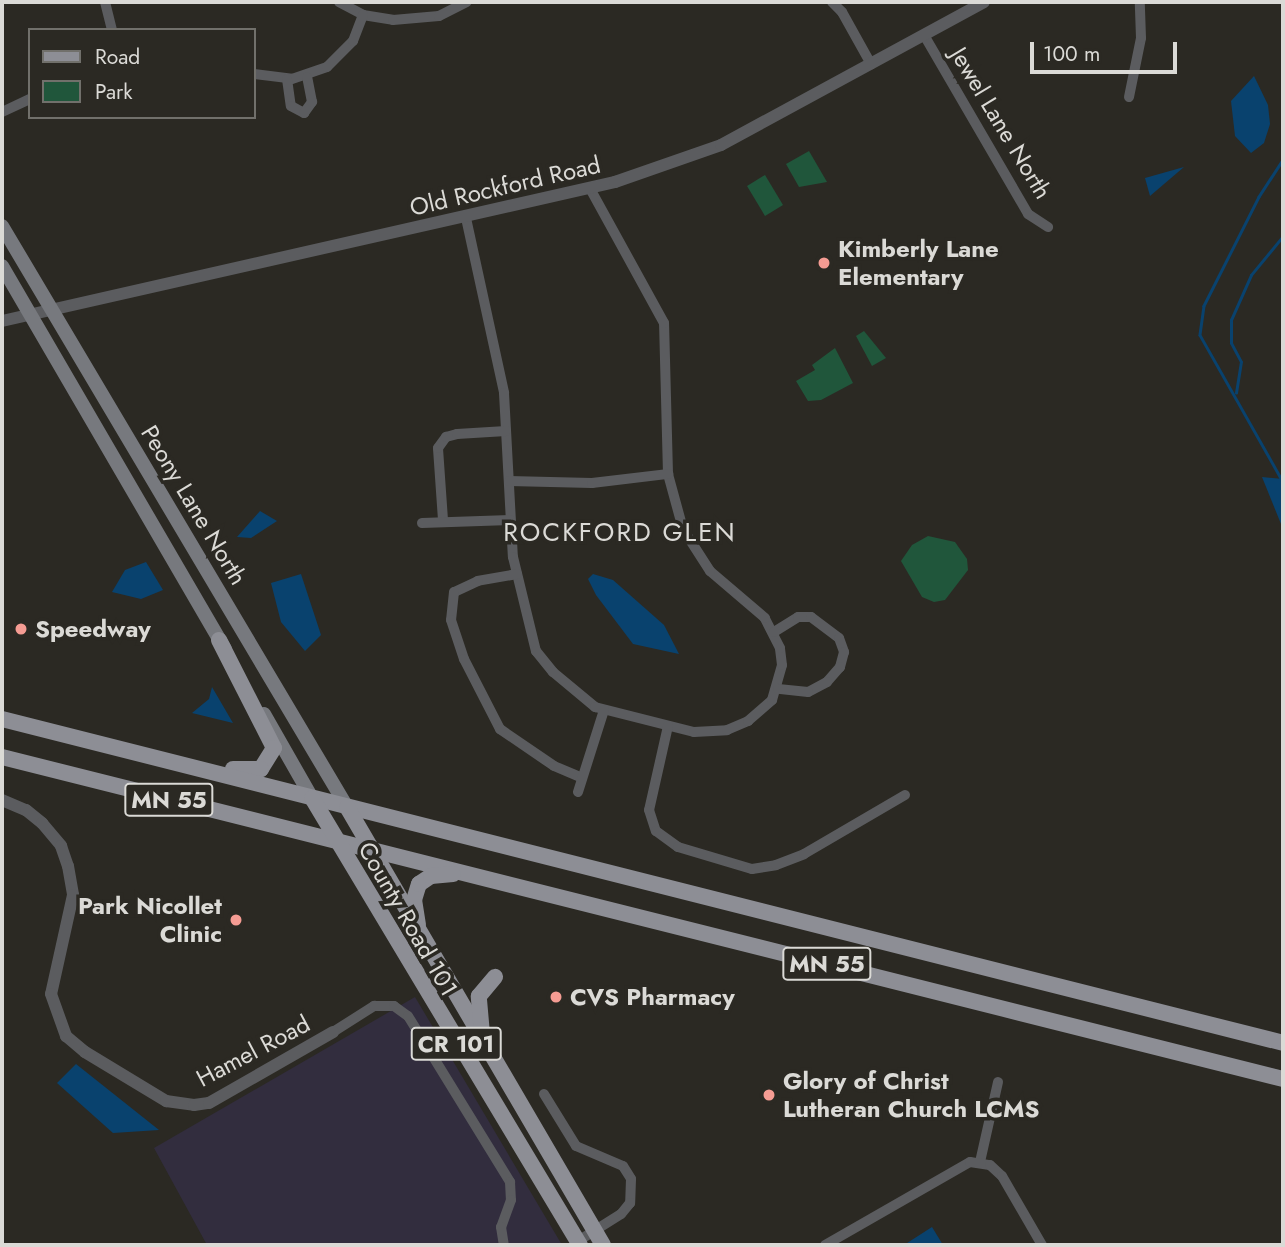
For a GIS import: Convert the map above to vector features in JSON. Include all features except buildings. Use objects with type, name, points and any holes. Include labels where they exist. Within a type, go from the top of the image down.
[{"type":"main road","name":"Peony Lane North","points":[[2,226],[347,807]]},
{"type":"main road","name":"Peony Lane North","points":[[2,266],[312,798]]},
{"type":"main road","points":[[122,750],[250,772],[265,766],[274,748],[219,640]]},
{"type":"main road","name":"MN 55","points":[[2,719],[1283,1043]]},
{"type":"main road","name":"MN 55","points":[[2,757],[1283,1079]]},
{"type":"main road","name":"County Road 101","points":[[312,798],[576,1244]]},
{"type":"main road","name":"County Road 101","points":[[347,807],[599,1238]]},
{"type":"main road","points":[[419,934],[414,900],[419,884],[431,876],[464,872]]},
{"type":"main road","points":[[482,1040],[479,996],[495,977]]},
{"type":"street","points":[[105,2],[112,28]]},
{"type":"street","points":[[339,2],[363,15],[419,18],[439,16],[467,2]]},
{"type":"street","points":[[832,2],[848,20],[872,64]]},
{"type":"street","name":"Old Rockford Road","points":[[2,321],[591,190],[721,145],[984,2]]},
{"type":"street","points":[[1129,97],[1141,38],[1140,2]]},
{"type":"street","points":[[256,74],[287,79],[307,77],[341,56],[363,15]]},
{"type":"street","name":"Jewel Lane North","points":[[924,36],[1028,214],[1048,227]]},
{"type":"street","points":[[287,79],[291,106],[304,113],[312,102],[307,77]]},
{"type":"street","points":[[2,112],[28,100]]},
{"type":"street","points":[[466,218],[501,378],[510,520],[517,574],[532,638],[544,663],[604,710],[694,732],[727,730],[762,711],[778,689],[782,665],[774,632],[765,618],[710,571],[695,551],[674,506],[668,474],[664,323],[591,190]]},
{"type":"street","points":[[443,520],[438,448],[446,437],[457,434],[506,431]]},
{"type":"street","points":[[509,481],[592,483],[668,474]]},
{"type":"street","points":[[422,523],[443,520],[510,520]]},
{"type":"street","points":[[517,574],[478,580],[454,592],[451,620],[464,659],[500,729],[554,766],[582,778]]},
{"type":"street","points":[[774,632],[798,617],[811,617],[839,638],[844,652],[840,667],[827,682],[808,692],[778,689]]},
{"type":"street","points":[[578,792],[604,710]]},
{"type":"street","points":[[668,726],[649,810],[656,831],[678,847],[752,869],[776,865],[804,854],[905,794]]},
{"type":"street","name":"Hamel Road","points":[[2,800],[26,810],[42,823],[61,846],[68,866],[73,895],[51,994],[66,1036],[85,1052],[166,1101],[194,1105],[209,1103],[333,1032]]},
{"type":"street","name":"County Road 101","points":[[333,1032],[374,1006],[394,1006],[408,1016],[510,1182],[511,1200],[501,1227],[504,1245]]},
{"type":"street","points":[[981,1162],[998,1082]]},
{"type":"street","name":"County Road 101","points":[[544,1094],[576,1146],[623,1166],[631,1179],[630,1203],[599,1238],[576,1244]]},
{"type":"street","points":[[825,1245],[959,1166],[981,1162],[1002,1177],[1042,1245]]},
{"type":"shaded area","points":[[415,997],[562,1245],[207,1245],[154,1148]]},
{"type":"green space","points":[[809,151],[827,182],[799,187],[786,164]]},
{"type":"green space","points":[[765,175],[783,205],[765,216],[747,186]]},
{"type":"green space","points":[[864,331],[886,358],[872,366],[856,336]]},
{"type":"green space","points":[[835,348],[853,383],[821,400],[808,401],[796,381],[815,370],[812,365]]},
{"type":"green space","points":[[928,536],[955,542],[967,559],[968,570],[945,600],[934,602],[922,597],[901,561],[912,545]]},
{"type":"water","points":[[1254,76],[1268,105],[1270,124],[1264,143],[1251,153],[1235,136],[1231,101]]},
{"type":"water","points":[[1184,167],[1150,196],[1145,178]]},
{"type":"water","points":[[1262,477],[1283,479],[1281,524]]},
{"type":"water","points":[[260,511],[277,521],[251,538],[237,537]]},
{"type":"water","points":[[146,562],[163,590],[141,599],[112,592],[125,570]]},
{"type":"water","points":[[301,574],[321,635],[305,651],[281,622],[271,583]]},
{"type":"water","points":[[593,574],[613,580],[664,625],[679,654],[633,644],[596,595],[588,579]]},
{"type":"water","points":[[212,687],[233,723],[192,713],[209,699]]},
{"type":"water","points":[[76,1064],[159,1130],[113,1133],[57,1083]]},
{"type":"water","points":[[932,1227],[943,1245],[904,1245]]},
{"type":"waterway","points":[[1283,160],[1259,197],[1204,306],[1200,335],[1283,482]]},
{"type":"waterway","points":[[1236,393],[1241,362],[1231,343],[1231,320],[1251,275],[1283,236]]},
{"type":"place","name":"Kimberly Lane Elementary","points":[[824,263]]},
{"type":"place","name":"Speedway","points":[[21,629]]},
{"type":"place","name":"Park Nicollet Clinic","points":[[236,920]]},
{"type":"place","name":"CVS Pharmacy","points":[[556,997]]},
{"type":"place","name":"Glory of Christ Lutheran Church LCMS","points":[[769,1095]]},
{"type":"district","name":"ROCKFORD GLEN","points":[[620,533]]}]
